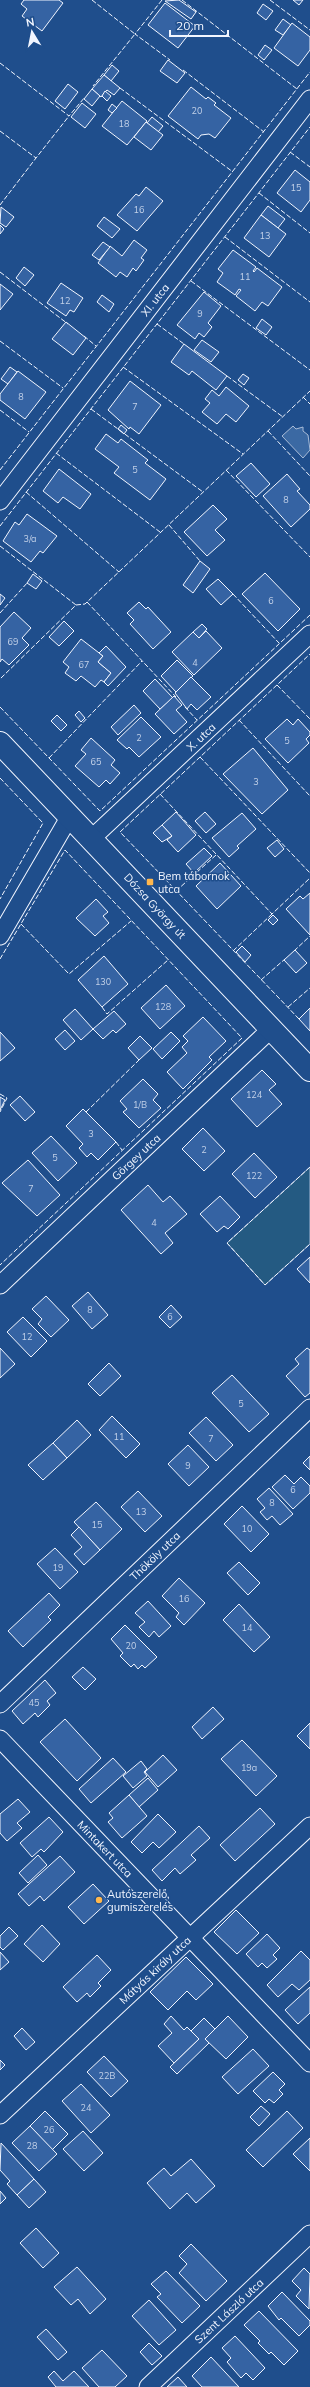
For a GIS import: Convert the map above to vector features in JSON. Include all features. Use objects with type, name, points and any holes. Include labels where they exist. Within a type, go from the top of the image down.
[{"type":"street","name":"XI. utca","points":[[0,501],[310,99]]},
{"type":"street","name":"X. utca","points":[[91,838],[310,634]]},
{"type":"street","name":"Dózsa György út","points":[[0,743],[310,1070]]},
{"type":"street","points":[[0,936],[70,816]]},
{"type":"street","name":"Görgey utca","points":[[0,1285],[271,1029]]},
{"type":"street","name":"Thököly utca","points":[[0,1704],[310,1408]]},
{"type":"street","name":"Mintakert utca","points":[[0,1739],[310,2063]]},
{"type":"street","name":"Mátyás király utca","points":[[0,2115],[310,1826]]},
{"type":"street","name":"Szent László utca","points":[[148,2387],[310,2234]]},
{"type":"shaded area","points":[[293,426],[296,429],[303,427],[303,431],[308,435],[310,450],[303,458],[282,436]]},
{"type":"shaded area","points":[[310,1167],[310,1244],[265,1285],[227,1243]]},
{"type":"building","points":[[24,0],[59,0],[63,3],[42,31],[22,16],[27,9],[21,4]]},
{"type":"building","points":[[179,0],[196,12],[191,19],[165,1]]},
{"type":"building","points":[[293,0],[303,0],[299,5]]},
{"type":"building","points":[[165,3],[195,26],[178,48],[148,25]]},
{"type":"building","points":[[263,4],[273,11],[266,20],[257,13]]},
{"type":"building","points":[[283,19],[291,25],[283,35],[275,30]]},
{"type":"building","points":[[292,23],[310,37],[310,50],[298,66],[274,48]]},
{"type":"building","points":[[265,45],[272,50],[264,60],[258,55]]},
{"type":"building","points":[[168,60],[185,73],[177,83],[160,71]]},
{"type":"building","points":[[112,65],[119,71],[111,81],[104,75]]},
{"type":"building","points":[[104,75],[120,88],[114,95],[107,90],[101,97],[92,89]]},
{"type":"building","points":[[68,84],[78,92],[65,109],[55,101]]},
{"type":"building","points":[[191,87],[206,99],[208,97],[216,103],[214,105],[231,118],[215,138],[209,134],[201,135],[198,139],[168,116]]},
{"type":"building","points":[[92,89],[100,96],[92,106],[84,99]]},
{"type":"building","points":[[105,91],[111,96],[107,101],[102,96]]},
{"type":"building","points":[[122,101],[147,121],[127,145],[102,126]]},
{"type":"building","points":[[82,103],[96,114],[85,128],[71,117]]},
{"type":"building","points":[[112,104],[117,108],[112,113],[108,110]]},
{"type":"building","points":[[152,117],[163,126],[158,132],[147,123]]},
{"type":"building","points":[[146,122],[163,135],[151,150],[134,137]]},
{"type":"building","points":[[295,170],[310,182],[310,200],[301,212],[277,193]]},
{"type":"building","points":[[146,187],[163,201],[137,231],[117,215],[136,194],[139,196]]},
{"type":"building","points":[[268,206],[285,219],[278,228],[261,215]]},
{"type":"building","points":[[1,207],[14,217],[6,227],[0,223]]},
{"type":"building","points":[[261,215],[286,234],[269,257],[244,238]]},
{"type":"building","points":[[104,217],[120,229],[112,238],[97,226]]},
{"type":"building","points":[[0,225],[4,229],[0,234]]},
{"type":"building","points":[[134,240],[147,250],[141,258],[144,260],[136,271],[133,268],[127,277],[120,272],[116,277],[98,263],[110,246],[122,256]]},
{"type":"building","points":[[103,242],[110,247],[99,260],[92,255]]},
{"type":"building","points":[[233,250],[256,267],[253,271],[254,272],[257,268],[282,287],[268,306],[262,302],[255,311],[236,296],[241,290],[239,289],[235,295],[217,282],[223,273],[218,269]]},
{"type":"building","points":[[24,267],[34,275],[25,286],[16,278]]},
{"type":"building","points":[[61,283],[83,298],[74,312],[70,310],[66,316],[47,303]]},
{"type":"building","points":[[0,284],[13,294],[0,310]]},
{"type":"building","points":[[204,292],[221,306],[208,323],[212,327],[204,337],[199,333],[195,339],[177,325]]},
{"type":"building","points":[[102,295],[114,304],[109,312],[97,302]]},
{"type":"building","points":[[262,319],[272,327],[266,335],[256,328]]},
{"type":"building","points":[[66,322],[86,338],[73,355],[52,339]]},
{"type":"building","points":[[202,340],[219,352],[211,362],[194,350]]},
{"type":"building","points":[[184,344],[227,376],[216,390],[192,371],[189,375],[171,362]]},
{"type":"building","points":[[10,367],[17,372],[8,384],[1,379]]},
{"type":"building","points":[[18,371],[46,392],[25,419],[0,400],[0,394]]},
{"type":"building","points":[[243,374],[249,378],[244,385],[238,380]]},
{"type":"building","points":[[130,381],[161,405],[139,434],[130,427],[129,429],[108,410]]},
{"type":"building","points":[[226,387],[249,406],[236,422],[226,414],[217,424],[202,412],[210,403],[205,399],[212,390],[219,396]]},
{"type":"building","points":[[121,425],[127,430],[124,434],[118,429]]},
{"type":"building","points":[[106,434],[118,443],[121,439],[148,460],[145,463],[166,479],[150,500],[114,473],[119,467],[95,449]]},
{"type":"building","points":[[251,463],[270,484],[256,497],[236,476]]},
{"type":"building","points":[[59,469],[91,494],[80,509],[63,497],[58,503],[43,491]]},
{"type":"building","points":[[287,474],[300,489],[297,491],[310,505],[310,509],[291,527],[263,496]]},
{"type":"building","points":[[213,505],[227,519],[215,530],[225,540],[207,556],[184,532]]},
{"type":"building","points":[[27,514],[57,536],[43,553],[40,551],[31,562],[3,541],[15,522],[19,525]]},
{"type":"building","points":[[200,561],[210,569],[193,593],[183,585]]},
{"type":"building","points":[[265,573],[300,609],[278,631],[242,594]]},
{"type":"building","points":[[33,574],[42,581],[36,589],[27,583]]},
{"type":"building","points":[[218,579],[233,594],[221,605],[206,589]]},
{"type":"building","points":[[0,594],[5,598],[0,605]]},
{"type":"building","points":[[139,602],[146,609],[148,607],[171,632],[153,649],[130,624],[134,620],[127,613]]},
{"type":"building","points":[[14,612],[31,628],[22,638],[29,645],[9,665],[2,659],[0,662],[0,627]]},
{"type":"building","points":[[64,621],[74,631],[59,646],[49,637]]},
{"type":"building","points":[[202,624],[207,629],[199,638],[193,632]]},
{"type":"building","points":[[206,631],[222,648],[194,675],[172,652],[193,632],[199,638]]},
{"type":"building","points":[[81,639],[103,656],[98,662],[111,673],[104,682],[101,680],[95,687],[81,676],[76,681],[65,673],[69,667],[63,662]]},
{"type":"building","points":[[106,646],[126,667],[108,686],[104,682],[111,673],[98,662],[103,656],[99,653]]},
{"type":"building","points":[[177,660],[193,676],[176,692],[161,676]]},
{"type":"building","points":[[191,677],[211,697],[197,710],[191,704],[187,709],[175,693]]},
{"type":"building","points":[[155,679],[173,698],[160,709],[143,691]]},
{"type":"building","points":[[174,696],[182,705],[176,710],[187,722],[174,734],[155,714]]},
{"type":"building","points":[[134,705],[141,713],[118,735],[111,727]]},
{"type":"building","points":[[79,711],[85,718],[81,722],[75,715]]},
{"type":"building","points":[[57,715],[67,725],[61,731],[51,721]]},
{"type":"building","points":[[141,717],[161,737],[139,757],[129,747],[127,749],[117,740]]},
{"type":"building","points":[[287,719],[293,725],[298,719],[310,732],[310,735],[306,739],[309,743],[288,763],[265,739]]},
{"type":"building","points":[[91,738],[115,760],[111,765],[120,773],[110,784],[106,780],[99,787],[75,766],[86,754],[81,750]]},
{"type":"building","points":[[253,748],[288,790],[262,814],[223,774]]},
{"type":"building","points":[[176,812],[196,835],[178,852],[167,840],[172,836],[162,825]]},
{"type":"building","points":[[205,812],[216,824],[206,833],[195,821]]},
{"type":"building","points":[[242,813],[256,829],[237,846],[239,848],[229,857],[212,838]]},
{"type":"building","points":[[162,825],[172,836],[162,842],[153,833]]},
{"type":"building","points":[[277,840],[284,849],[275,857],[267,848]]},
{"type":"building","points":[[204,848],[212,856],[194,873],[186,864]]},
{"type":"building","points":[[220,863],[241,886],[217,909],[196,886]]},
{"type":"building","points":[[310,893],[310,935],[286,909],[300,896],[303,899]]},
{"type":"building","points":[[96,899],[108,912],[103,916],[109,923],[95,936],[76,918]]},
{"type":"building","points":[[273,915],[278,920],[273,925],[268,920]]},
{"type":"building","points":[[242,946],[251,955],[245,962],[236,952]]},
{"type":"building","points":[[295,950],[307,963],[296,973],[284,960]]},
{"type":"building","points":[[104,956],[128,984],[102,1007],[78,980]]},
{"type":"building","points":[[166,985],[185,1006],[160,1029],[141,1008]]},
{"type":"building","points":[[310,1008],[310,1031],[299,1019]]},
{"type":"building","points":[[75,1009],[93,1029],[81,1040],[63,1020]]},
{"type":"building","points":[[114,1011],[126,1024],[116,1033],[113,1030],[103,1039],[93,1029]]},
{"type":"building","points":[[203,1017],[226,1041],[209,1057],[212,1060],[183,1089],[167,1072],[187,1053],[182,1047],[188,1041],[183,1036]]},
{"type":"building","points":[[65,1030],[75,1041],[65,1050],[55,1039]]},
{"type":"building","points":[[0,1032],[15,1048],[0,1061]]},
{"type":"building","points":[[171,1032],[180,1041],[162,1059],[153,1049]]},
{"type":"building","points":[[140,1036],[152,1048],[139,1060],[128,1048]]},
{"type":"building","points":[[262,1070],[276,1084],[269,1090],[282,1104],[257,1127],[231,1099]]},
{"type":"building","points":[[143,1079],[158,1094],[153,1100],[161,1108],[139,1128],[123,1112],[127,1109],[120,1101]]},
{"type":"building","points":[[20,1096],[35,1112],[25,1121],[10,1105]]},
{"type":"building","points":[[0,1097],[5,1100],[0,1110]]},
{"type":"building","points":[[83,1109],[116,1142],[98,1160],[91,1153],[87,1157],[79,1148],[83,1144],[66,1126]]},
{"type":"building","points":[[203,1128],[225,1151],[204,1171],[182,1149]]},
{"type":"building","points":[[51,1136],[77,1163],[58,1181],[32,1153]]},
{"type":"building","points":[[254,1153],[277,1177],[255,1198],[232,1174]]},
{"type":"building","points":[[28,1160],[60,1195],[37,1216],[2,1183]]},
{"type":"building","points":[[148,1185],[163,1202],[170,1196],[187,1214],[165,1233],[173,1243],[161,1254],[121,1210]]},
{"type":"building","points":[[220,1196],[240,1217],[228,1229],[224,1226],[217,1232],[200,1214]]},
{"type":"building","points":[[310,1257],[310,1283],[297,1269]]},
{"type":"building","points":[[88,1292],[108,1315],[92,1329],[72,1306]]},
{"type":"building","points":[[46,1296],[69,1320],[51,1337],[38,1324],[42,1319],[32,1309]]},
{"type":"building","points":[[171,1305],[182,1317],[170,1328],[159,1317]]},
{"type":"building","points":[[23,1317],[47,1341],[31,1357],[7,1332]]},
{"type":"building","points":[[0,1348],[15,1364],[0,1378]]},
{"type":"building","points":[[307,1348],[310,1350],[310,1393],[305,1397],[286,1376],[299,1364],[295,1359]]},
{"type":"building","points":[[109,1363],[121,1376],[100,1396],[88,1384]]},
{"type":"building","points":[[232,1375],[269,1414],[249,1432],[212,1393]]},
{"type":"building","points":[[112,1416],[140,1444],[126,1458],[99,1430]]},
{"type":"building","points":[[206,1417],[233,1445],[216,1461],[189,1433]]},
{"type":"building","points":[[77,1420],[91,1435],[67,1458],[53,1443]]},
{"type":"building","points":[[53,1443],[67,1458],[43,1480],[28,1465]]},
{"type":"building","points":[[188,1445],[209,1467],[189,1486],[168,1464]]},
{"type":"building","points":[[310,1456],[310,1470],[303,1463]]},
{"type":"building","points":[[285,1475],[294,1484],[301,1477],[310,1486],[310,1493],[293,1509],[272,1487]]},
{"type":"building","points":[[269,1488],[293,1514],[280,1525],[272,1516],[267,1520],[260,1512],[265,1508],[257,1499]]},
{"type":"building","points":[[138,1491],[162,1516],[145,1532],[121,1507]]},
{"type":"building","points":[[96,1502],[122,1529],[100,1550],[74,1522]]},
{"type":"building","points":[[242,1506],[269,1534],[251,1552],[224,1524]]},
{"type":"building","points":[[79,1527],[100,1550],[84,1565],[74,1554],[82,1547],[71,1535]]},
{"type":"building","points":[[55,1548],[78,1572],[60,1589],[37,1564]]},
{"type":"building","points":[[239,1562],[260,1583],[248,1595],[227,1573]]},
{"type":"building","points":[[179,1578],[205,1603],[184,1625],[176,1617],[179,1613],[162,1596]]},
{"type":"building","points":[[49,1593],[60,1605],[48,1617],[51,1620],[23,1647],[8,1631]]},
{"type":"building","points":[[148,1601],[171,1626],[159,1637],[154,1631],[149,1637],[139,1627],[145,1622],[135,1613]]},
{"type":"building","points":[[239,1604],[270,1637],[254,1652],[223,1620]]},
{"type":"building","points":[[125,1625],[157,1657],[145,1668],[142,1665],[138,1669],[134,1664],[131,1667],[120,1656],[123,1653],[111,1639]]},
{"type":"building","points":[[83,1667],[96,1679],[85,1690],[72,1677]]},
{"type":"building","points":[[45,1680],[56,1693],[47,1701],[50,1705],[38,1717],[35,1713],[23,1724],[12,1711]]},
{"type":"building","points":[[213,1707],[224,1719],[202,1739],[192,1727]]},
{"type":"building","points":[[65,1719],[101,1758],[77,1781],[40,1742]]},
{"type":"building","points":[[310,1723],[310,1749],[297,1736]]},
{"type":"building","points":[[242,1740],[277,1776],[256,1796],[221,1759]]},
{"type":"building","points":[[163,1755],[177,1770],[158,1787],[145,1772]]},
{"type":"building","points":[[113,1758],[126,1772],[91,1803],[79,1789]]},
{"type":"building","points":[[141,1761],[147,1769],[144,1772],[147,1776],[133,1788],[123,1776]]},
{"type":"building","points":[[148,1778],[158,1790],[139,1807],[129,1795]]},
{"type":"building","points":[[129,1795],[147,1816],[122,1838],[108,1822],[113,1818],[109,1813]]},
{"type":"building","points":[[18,1799],[30,1812],[17,1823],[22,1828],[7,1841],[0,1833],[0,1814]]},
{"type":"building","points":[[260,1808],[275,1824],[235,1861],[220,1845]]},
{"type":"building","points":[[158,1814],[176,1832],[159,1848],[153,1842],[142,1853],[131,1842]]},
{"type":"building","points":[[49,1817],[63,1832],[44,1852],[41,1849],[32,1857],[20,1843]]},
{"type":"building","points":[[199,1826],[210,1838],[191,1855],[196,1860],[180,1874],[175,1868],[162,1881],[152,1870]]},
{"type":"building","points":[[38,1855],[47,1865],[28,1883],[19,1873]]},
{"type":"building","points":[[60,1856],[75,1872],[44,1901],[40,1896],[29,1906],[18,1894]]},
{"type":"building","points":[[93,1884],[109,1901],[84,1924],[68,1907]]},
{"type":"building","points":[[236,1910],[259,1933],[237,1954],[214,1932]]},
{"type":"building","points":[[42,1925],[60,1944],[43,1962],[24,1944]]},
{"type":"building","points":[[9,1927],[18,1936],[3,1950],[0,1947],[0,1936]]},
{"type":"building","points":[[267,1934],[280,1948],[273,1955],[277,1959],[267,1968],[262,1963],[258,1967],[246,1954]]},
{"type":"building","points":[[301,1951],[310,1960],[310,1980],[299,1990],[292,1984],[278,1997],[267,1985]]},
{"type":"building","points":[[0,1952],[9,1962],[0,1970]]},
{"type":"building","points":[[97,1955],[111,1970],[98,1983],[101,1986],[90,1997],[87,1993],[77,2002],[63,1987]]},
{"type":"building","points":[[186,1957],[213,1984],[196,2000],[187,1991],[168,2010],[150,1992]]},
{"type":"building","points":[[310,1987],[310,2013],[298,2024],[285,2010]]},
{"type":"building","points":[[171,2016],[184,2030],[187,2027],[199,2039],[174,2063],[158,2046],[172,2033],[164,2024]]},
{"type":"building","points":[[228,2016],[248,2037],[226,2059],[205,2039]]},
{"type":"building","points":[[204,2018],[215,2029],[205,2039],[209,2043],[177,2074],[170,2067],[199,2039],[191,2031]]},
{"type":"building","points":[[22,2028],[35,2042],[26,2050],[14,2036]]},
{"type":"building","points":[[253,2049],[269,2066],[238,2094],[222,2077]]},
{"type":"building","points":[[104,2056],[128,2081],[111,2097],[87,2072]]},
{"type":"building","points":[[0,2060],[5,2065],[0,2070]]},
{"type":"building","points":[[273,2072],[285,2084],[279,2090],[283,2094],[274,2103],[269,2099],[265,2103],[253,2091]]},
{"type":"building","points":[[81,2084],[110,2115],[91,2133],[62,2101]]},
{"type":"building","points":[[261,2106],[270,2114],[259,2126],[250,2117]]},
{"type":"building","points":[[45,2111],[68,2134],[52,2150],[30,2126]]},
{"type":"building","points":[[287,2111],[303,2128],[263,2167],[246,2150]]},
{"type":"building","points":[[30,2126],[57,2154],[39,2171],[12,2143]]},
{"type":"building","points":[[83,2131],[103,2153],[84,2171],[63,2149]]},
{"type":"building","points":[[310,2138],[310,2171],[293,2154]]},
{"type":"building","points":[[1,2143],[34,2179],[17,2195],[7,2184],[10,2181],[0,2170]]},
{"type":"building","points":[[191,2159],[215,2186],[196,2203],[187,2193],[170,2209],[147,2183],[164,2168],[171,2176]]},
{"type":"building","points":[[34,2179],[46,2192],[29,2208],[17,2195]]},
{"type":"building","points":[[0,2191],[6,2198],[0,2204]]},
{"type":"building","points":[[36,2228],[59,2253],[43,2268],[20,2243]]},
{"type":"building","points":[[191,2244],[227,2281],[206,2301],[179,2273],[187,2264],[179,2256]]},
{"type":"building","points":[[77,2267],[106,2299],[90,2314],[78,2299],[71,2305],[54,2287]]},
{"type":"building","points":[[304,2268],[310,2274],[309,2309],[296,2296],[301,2290],[292,2281]]},
{"type":"building","points":[[166,2271],[200,2306],[182,2323],[157,2297],[161,2294],[151,2284]]},
{"type":"building","points":[[282,2292],[310,2321],[310,2325],[299,2336],[281,2318],[279,2320],[268,2306]]},
{"type":"building","points":[[149,2300],[176,2330],[159,2345],[132,2316]]},
{"type":"building","points":[[259,2311],[298,2351],[284,2365],[271,2352],[269,2354],[258,2343],[260,2341],[244,2325]]},
{"type":"building","points":[[46,2329],[67,2352],[58,2360],[37,2337]]},
{"type":"building","points":[[235,2336],[265,2368],[253,2380],[246,2373],[241,2378],[227,2362],[231,2358],[222,2348]]},
{"type":"building","points":[[149,2343],[162,2356],[152,2365],[140,2352]]},
{"type":"building","points":[[102,2350],[127,2376],[115,2387],[99,2387],[82,2368]]},
{"type":"building","points":[[211,2357],[239,2387],[202,2387],[192,2376]]},
{"type":"building","points":[[54,2371],[63,2381],[74,2371],[89,2387],[56,2387],[48,2377]]},
{"type":"building","points":[[178,2377],[187,2387],[167,2387]]},
{"type":"fence","points":[[92,0],[135,34],[93,86]]},
{"type":"fence","points":[[162,0],[135,34],[170,60]]},
{"type":"fence","points":[[182,0],[297,89]]},
{"type":"fence","points":[[270,0],[310,30]]},
{"type":"fence","points":[[0,63],[69,116],[85,97]]},
{"type":"fence","points":[[183,70],[264,132]]},
{"type":"fence","points":[[0,470],[310,72]]},
{"type":"fence","points":[[120,88],[233,172]]},
{"type":"fence","points":[[0,131],[36,158],[69,116]]},
{"type":"fence","points":[[0,526],[310,127]]},
{"type":"fence","points":[[290,152],[310,167]]},
{"type":"fence","points":[[0,205],[36,158]]},
{"type":"fence","points":[[259,193],[310,233]]},
{"type":"fence","points":[[225,237],[310,302]]},
{"type":"fence","points":[[0,272],[68,324]]},
{"type":"fence","points":[[191,281],[310,370]]},
{"type":"fence","points":[[157,324],[184,344]]},
{"type":"fence","points":[[84,336],[96,346]]},
{"type":"fence","points":[[0,341],[63,388]]},
{"type":"fence","points":[[123,367],[243,454]]},
{"type":"fence","points":[[227,376],[283,417]]},
{"type":"fence","points":[[76,605],[85,604],[310,391]]},
{"type":"fence","points":[[303,397],[310,404]]},
{"type":"fence","points":[[91,409],[203,492]]},
{"type":"fence","points":[[0,410],[29,432]]},
{"type":"fence","points":[[268,431],[310,476]]},
{"type":"fence","points":[[56,453],[160,532]]},
{"type":"fence","points":[[226,470],[310,557]]},
{"type":"fence","points":[[26,492],[119,572]]},
{"type":"fence","points":[[169,525],[200,561]]},
{"type":"fence","points":[[0,546],[76,605],[0,679]]},
{"type":"fence","points":[[0,613],[28,582]]},
{"type":"fence","points":[[233,594],[279,643]]},
{"type":"fence","points":[[87,602],[176,697]]},
{"type":"fence","points":[[0,707],[100,811],[310,615]]},
{"type":"fence","points":[[299,1019],[120,832],[310,654]]},
{"type":"fence","points":[[49,758],[142,661]]},
{"type":"fence","points":[[277,685],[310,719]]},
{"type":"fence","points":[[185,707],[197,720]]},
{"type":"fence","points":[[239,720],[310,796]]},
{"type":"fence","points":[[200,757],[310,873]]},
{"type":"fence","points":[[0,778],[43,823],[0,899]]},
{"type":"fence","points":[[160,794],[272,914],[310,878]]},
{"type":"fence","points":[[0,959],[65,850],[242,1038],[0,1265]]},
{"type":"fence","points":[[176,891],[216,855]]},
{"type":"fence","points":[[233,951],[272,914]]},
{"type":"fence","points":[[21,924],[69,974],[131,921]]},
{"type":"fence","points":[[294,951],[310,936]]},
{"type":"fence","points":[[261,980],[285,959]]},
{"type":"fence","points":[[102,1007],[107,1014],[168,960]]},
{"type":"fence","points":[[288,1007],[310,988]]},
{"type":"fence","points":[[86,1112],[139,1060]]},
{"type":"fence","points":[[0,1094],[7,1098],[0,1112]]},
{"type":"fence","points":[[116,1142],[122,1150]]},
{"type":"fence","points":[[310,1167],[227,1243],[265,1285],[310,1244]]},
{"type":"place","name":"Bem tábornok utca","points":[[150,882]]},
{"type":"place","name":"Autószerelő, gumiszerelés","points":[[99,1900]]}]
